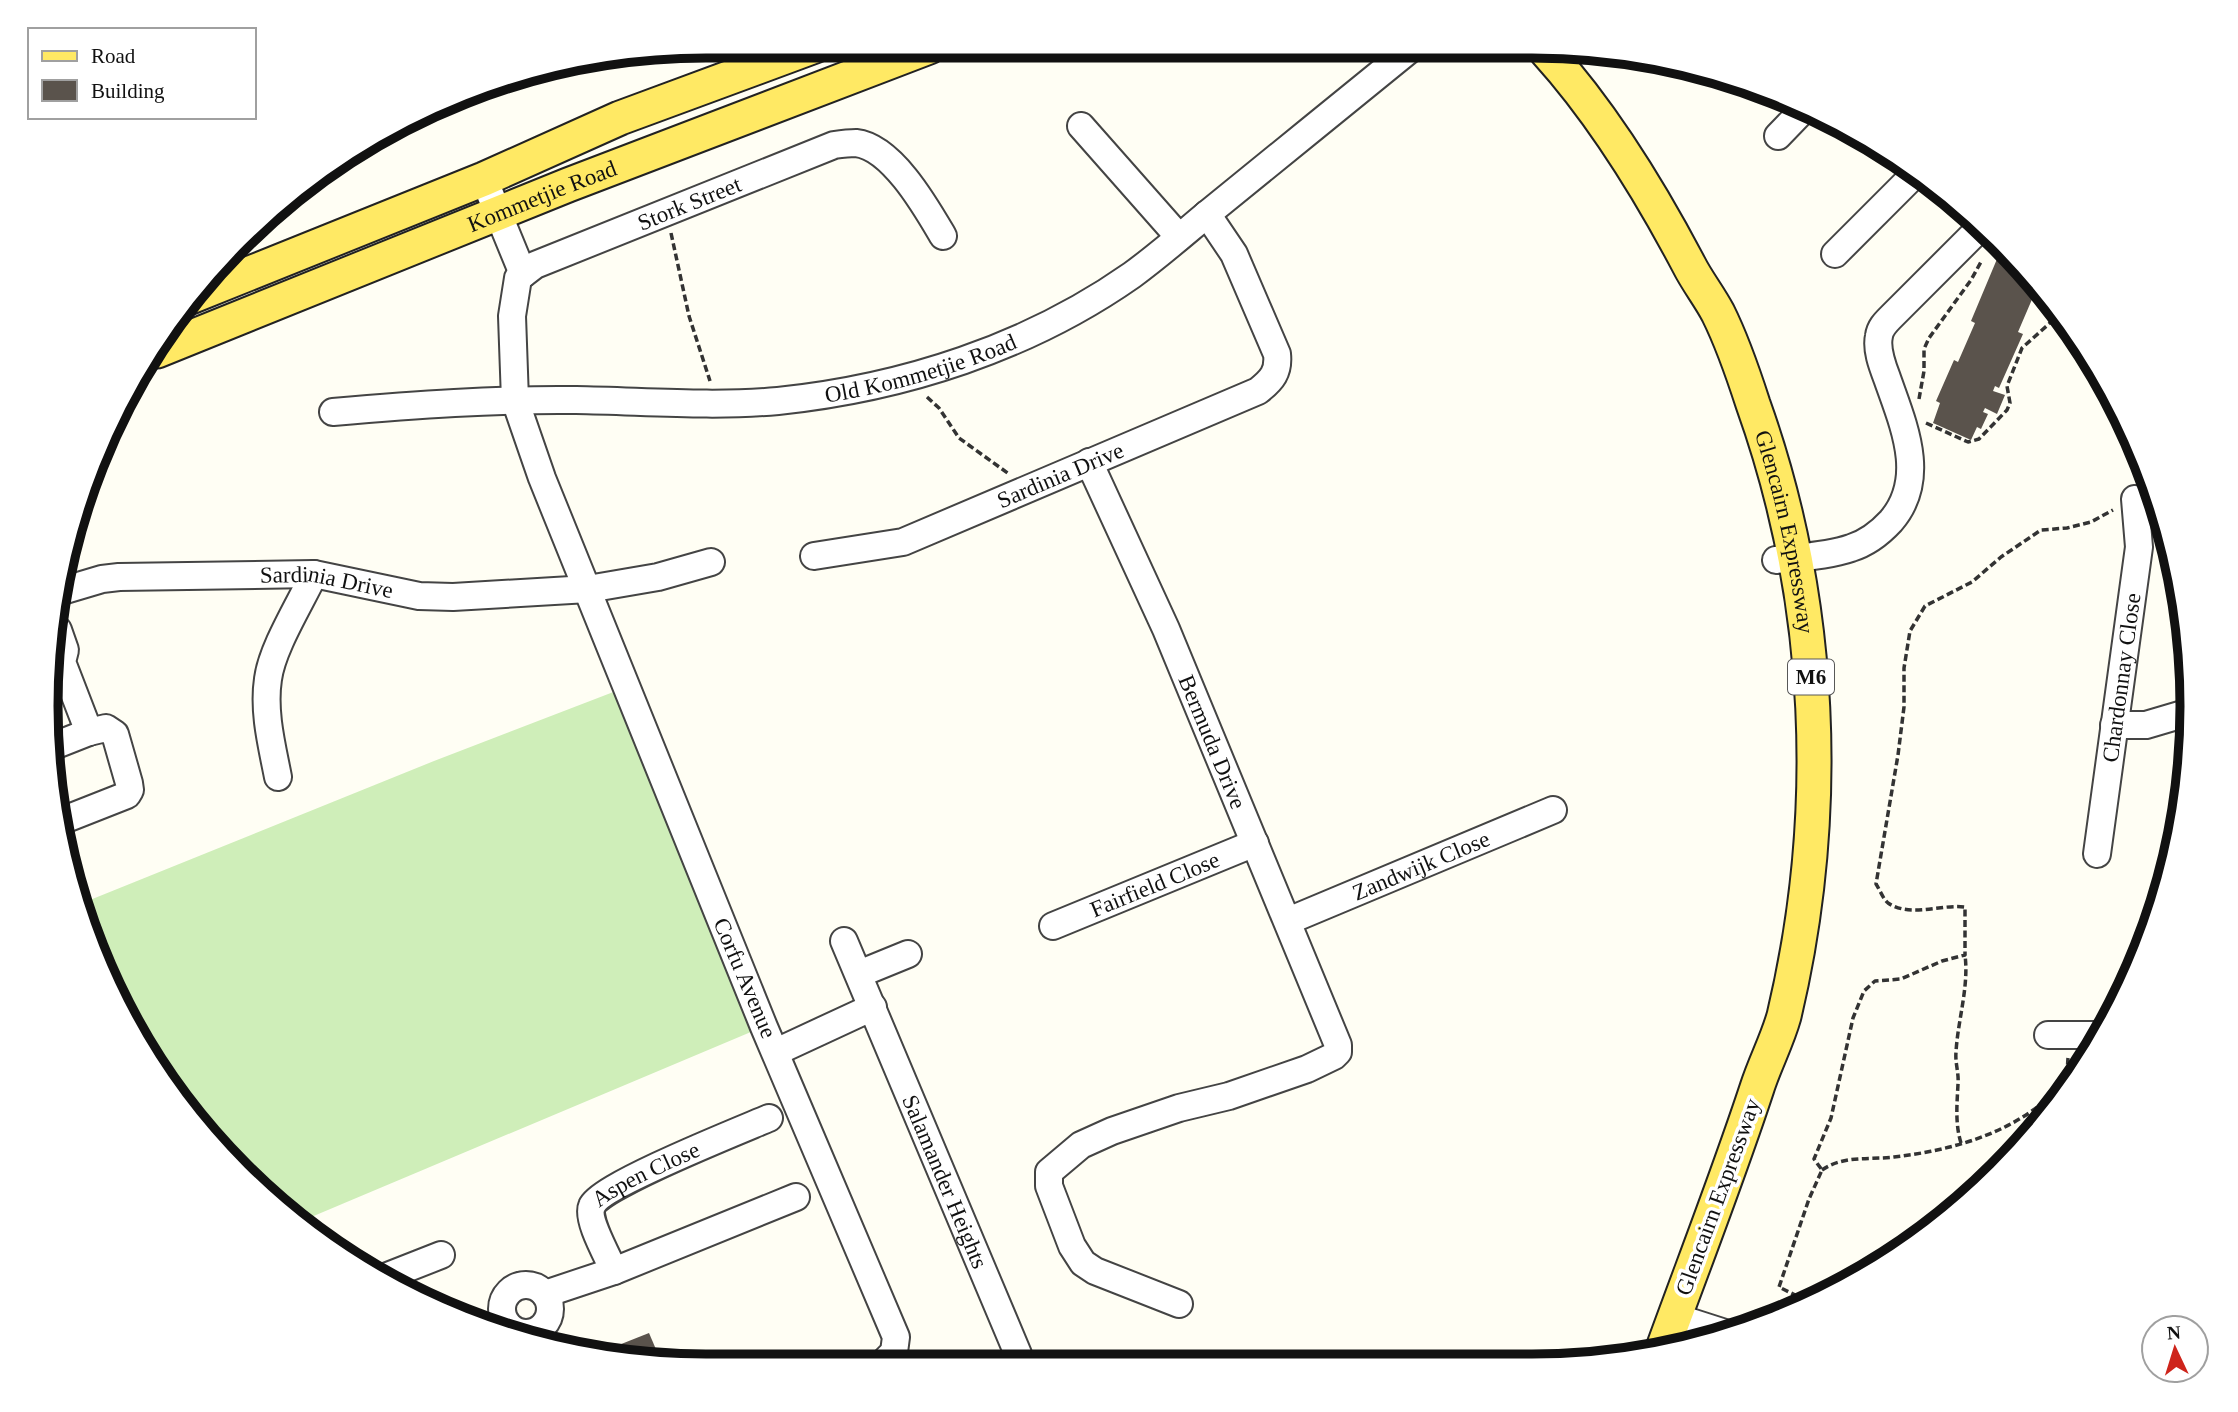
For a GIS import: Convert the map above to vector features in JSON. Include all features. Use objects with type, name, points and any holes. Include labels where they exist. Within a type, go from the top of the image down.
[{"type":"main road","points":[[620,118],[737,58]]},
{"type":"main road","name":"Kommetjie Road","points":[[211,289],[484,180],[620,118],[782,58]]},
{"type":"main road","name":"Kommetjie Road","points":[[167,347],[568,185],[900,58]]},
{"type":"main road","name":"Glencairn Expressway","points":[[1553,58],[1578,86],[1658,206],[1699,284],[1786,558],[1808,639],[1815,764],[1809,864],[1797,951],[1775,1045],[1759,1082],[1666,1340]]},
{"type":"main road","name":"Glencairn Expressway","points":[[1566,59],[1578,86]]},
{"type":"main road","name":"Glencairn Expressway","points":[[1759,1082],[1787,898],[1793,807],[1786,558]]},
{"type":"street","name":"Old Kommetjie Road","points":[[333,412],[436,403],[515,400],[718,403],[813,397],[902,380],[997,347],[1034,331],[1132,275],[1399,58]]},
{"type":"street","points":[[1778,136],[1797,115]]},
{"type":"street","points":[[1081,126],[1179,237]]},
{"type":"street","name":"Stork Street","points":[[523,274],[536,265],[827,147],[858,143],[880,154],[892,165],[927,208],[943,236]]},
{"type":"street","points":[[484,180],[523,274],[515,284],[513,303],[515,400]]},
{"type":"street","points":[[1835,254],[1910,180]]},
{"type":"street","name":"Sardinia Drive","points":[[814,556],[903,542],[1258,391],[1273,378],[1277,369],[1277,354],[1234,254],[1207,214]]},
{"type":"street","points":[[1786,558],[1842,551],[1863,543],[1886,526],[1901,506],[1908,486],[1910,453],[1881,363],[1879,336],[1890,318],[1982,241]]},
{"type":"street","name":"Corfu Avenue","points":[[515,400],[542,478],[632,702],[896,1337],[893,1354]]},
{"type":"street","name":"Bermuda Drive","points":[[1089,462],[1166,629],[1331,1024],[1339,1050],[1334,1056],[1307,1069],[1254,1088],[1179,1108],[1112,1131],[1081,1145],[1049,1172],[1049,1186],[1072,1246],[1083,1263],[1095,1271],[1179,1304]]},
{"type":"street","name":"Chardonnay Close","points":[[2097,854],[2139,547],[2135,499]]},
{"type":"street","name":"Sardinia Drive","points":[[68,589],[119,577],[314,574],[431,598],[588,589],[657,577],[711,562]]},
{"type":"street","points":[[278,777],[268,727],[268,679],[275,655],[314,574]]},
{"type":"street","points":[[60,658],[65,650],[61,639]]},
{"type":"street","points":[[59,663],[89,732]]},
{"type":"street","points":[[2114,725],[2146,725],[2180,715]]},
{"type":"street","points":[[59,744],[106,728],[115,734],[130,790],[127,795],[68,818]]},
{"type":"street","name":"Zandwijk Close","points":[[1288,921],[1553,810]]},
{"type":"street","name":"Fairfield Close","points":[[1053,926],[1255,842]]},
{"type":"street","name":"Salamander Heights","points":[[844,941],[1018,1354]]},
{"type":"street","points":[[859,974],[908,954]]},
{"type":"street","points":[[776,1052],[873,1007]]},
{"type":"street","points":[[2058,1034],[2090,1035]]},
{"type":"street","name":"Aspen Close","points":[[614,1271],[591,1219],[591,1208],[597,1198],[622,1183],[769,1118]]},
{"type":"street","points":[[545,1294],[614,1271],[796,1197]]},
{"type":"street","points":[[394,1273],[441,1255]]},
{"type":"street","points":[[508,1323],[504,1302],[506,1296],[516,1288],[534,1287],[545,1294],[550,1313],[547,1322],[535,1331]]},
{"type":"street","points":[[1675,1317],[1711,1329]]},
{"type":"path","points":[[667,213],[689,316],[718,403]]},
{"type":"path","points":[[1921,410],[1919,400],[1924,371],[1924,349],[1928,338],[1971,281],[1984,242]]},
{"type":"path","points":[[1926,422],[1968,442],[1979,439],[2007,410],[2010,403],[2007,386],[2022,348],[2053,320]]},
{"type":"path","points":[[902,380],[930,399],[967,445],[1029,488]]},
{"type":"path","points":[[1961,1143],[1957,1132],[1959,1069],[1956,1054],[1961,1006],[1968,975],[1965,955],[1965,907],[1950,905],[1906,910],[1887,902],[1876,884],[1898,755],[1904,707],[1904,668],[1910,631],[1925,606],[1972,582],[2001,557],[2041,530],[2067,528],[2091,522],[2135,499]]},
{"type":"path","points":[[1822,1170],[1814,1159],[1831,1118],[1853,1018],[1864,991],[1875,981],[1901,979],[1942,961],[1965,955]]},
{"type":"path","points":[[2058,1034],[2066,1073]]},
{"type":"path","points":[[1798,1297],[1779,1287],[1809,1199],[1822,1170],[1832,1163],[1894,1157],[1996,1133],[2045,1102]]},
{"type":"green space","points":[[616,691],[758,1029],[309,1218],[248,1164],[219,1133],[167,1066],[125,993],[107,954],[88,901],[434,761]]},
{"type":"building","points":[[1997,259],[2003,261],[2038,302],[2033,297],[2018,332],[2023,334],[1999,388],[1995,386],[1993,391],[2005,395],[1997,414],[1985,408],[1983,412],[1988,414],[1981,429],[1977,427],[1971,440],[1933,423],[1940,403],[1936,401],[1954,360],[1958,362],[1975,323],[1971,321]]},
{"type":"building","points":[[649,1333],[657,1352],[621,1349],[612,1348]]}]
